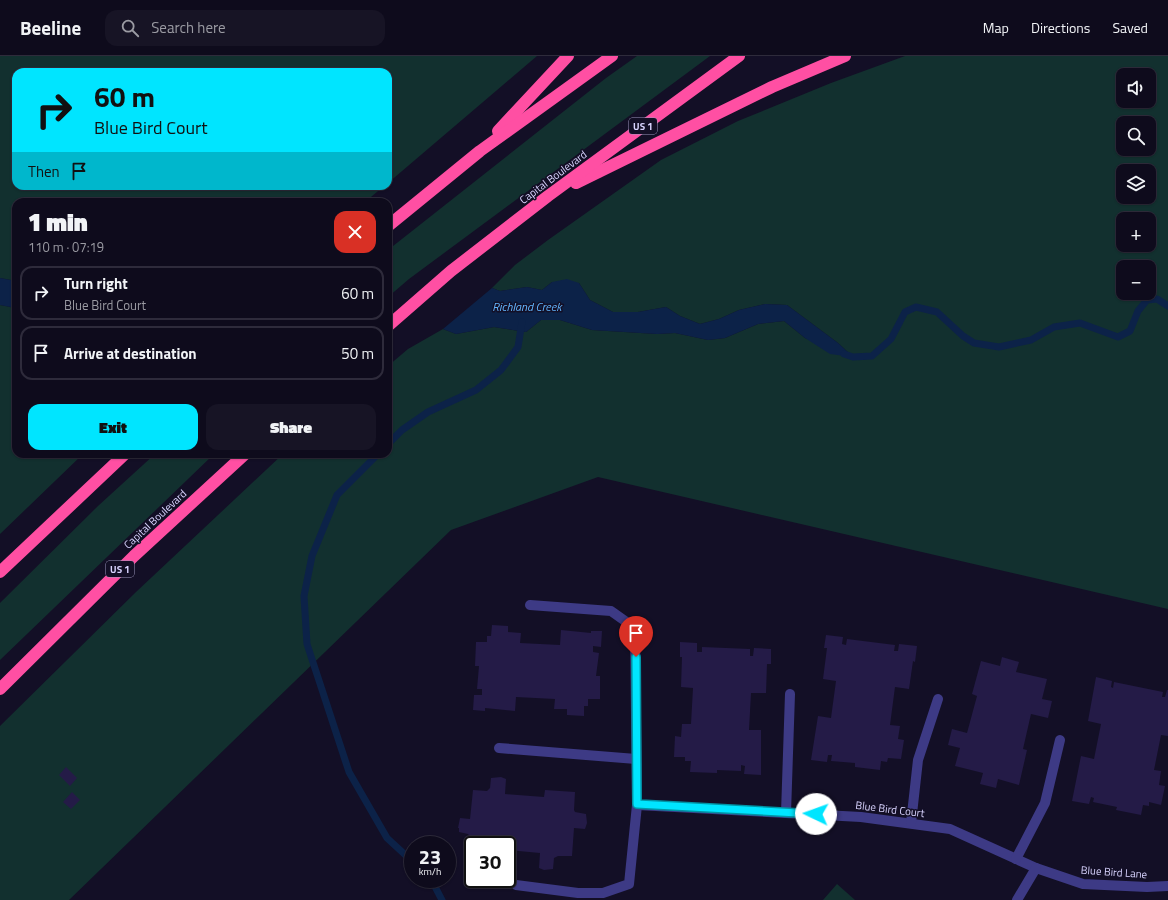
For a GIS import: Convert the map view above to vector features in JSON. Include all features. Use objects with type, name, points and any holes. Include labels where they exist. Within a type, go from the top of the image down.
[{"type":"highway","points":[[480,151],[568,56]]},
{"type":"highway","points":[[392,223],[480,151],[612,56]]},
{"type":"highway","name":"Capital Boulevard","points":[[392,323],[451,271],[548,196],[739,56]]},
{"type":"highway","points":[[548,196],[772,87],[844,56]]},
{"type":"highway","points":[[0,572],[121,458]]},
{"type":"highway","name":"Capital Boulevard","points":[[0,689],[134,556],[241,458]]},
{"type":"street","points":[[516,885],[578,893],[603,893],[629,884],[637,804],[635,628],[611,611],[530,606]]},
{"type":"street","points":[[786,812],[790,694]]},
{"type":"street","points":[[911,824],[918,760],[938,698]]},
{"type":"street","points":[[1016,858],[1045,803],[1060,740]]},
{"type":"street","points":[[499,748],[636,758]]},
{"type":"street","name":"Blue Bird Court","points":[[637,804],[862,817],[950,829],[1036,868]]},
{"type":"street","points":[[1017,900],[1036,868]]},
{"type":"street","name":"Blue Bird Lane","points":[[1036,868],[1083,884],[1147,887],[1168,886]]},
{"type":"green space","points":[[0,56],[537,56],[392,180],[392,68],[12,68],[12,190],[379,190],[370,198],[12,198],[12,280],[0,278]]},
{"type":"green space","points":[[637,56],[710,56],[409,279],[392,294],[392,247],[606,78]]},
{"type":"green space","points":[[905,56],[1168,56],[1168,609],[598,477],[451,530],[69,900],[0,900],[0,726],[136,592],[279,458],[392,458],[392,363],[408,349],[443,329],[456,334],[494,327],[526,332],[541,320],[560,320],[592,330],[657,334],[675,333],[708,340],[725,338],[758,324],[784,321],[805,338],[852,356],[838,343],[787,305],[765,304],[739,310],[719,319],[700,324],[680,316],[666,307],[638,312],[613,312],[590,300],[579,283],[552,282],[542,290],[527,287],[500,291],[492,288],[515,265],[548,240],[661,160],[738,121],[831,83]]},
{"type":"green space","points":[[0,305],[12,307],[12,458],[79,458],[0,534]]},
{"type":"green space","points":[[151,458],[210,458],[0,660],[0,603],[98,506]]},
{"type":"green space","points":[[837,884],[855,900],[823,900]]},
{"type":"water","points":[[0,278],[12,280],[12,307],[0,305]]},
{"type":"water","points":[[567,279],[579,283],[590,300],[613,312],[638,312],[666,307],[680,316],[700,324],[719,319],[739,310],[765,304],[787,305],[838,343],[853,357],[830,354],[805,338],[784,321],[758,324],[725,338],[708,340],[675,333],[657,334],[592,330],[560,320],[541,320],[526,332],[494,327],[456,334],[443,329],[492,288],[500,291],[527,287],[542,290],[552,282]]},
{"type":"building","points":[[492,625],[508,626],[508,632],[521,633],[520,643],[560,645],[561,630],[591,633],[591,631],[602,631],[601,647],[593,646],[593,652],[599,653],[596,676],[600,676],[600,699],[588,699],[588,706],[584,706],[584,716],[567,715],[567,709],[554,709],[555,699],[516,697],[515,711],[485,708],[485,711],[473,710],[474,695],[482,695],[482,689],[477,689],[479,666],[475,666],[476,642],[487,642],[487,636],[491,636]]},
{"type":"building","points":[[826,635],[843,637],[842,644],[846,645],[847,639],[895,645],[894,651],[898,651],[899,644],[917,646],[909,689],[895,687],[890,725],[900,726],[898,739],[904,740],[901,759],[888,758],[887,762],[881,761],[880,770],[855,767],[855,763],[831,761],[832,755],[828,755],[827,762],[811,760],[818,716],[831,718],[836,681],[823,679],[827,648],[824,648]]},
{"type":"building","points":[[680,642],[697,643],[697,652],[702,652],[702,647],[750,649],[750,656],[753,656],[754,648],[771,649],[771,664],[767,664],[766,693],[751,693],[749,730],[761,730],[761,775],[744,774],[745,766],[741,765],[741,771],[717,770],[717,773],[690,772],[691,761],[685,761],[685,757],[674,757],[675,736],[681,737],[682,724],[691,724],[693,688],[681,687],[682,657],[680,657]]},
{"type":"building","points":[[1002,657],[1019,662],[1016,672],[1047,679],[1042,699],[1052,701],[1048,718],[1031,714],[1023,749],[1027,750],[1019,785],[998,779],[996,788],[980,784],[983,773],[955,766],[960,748],[948,745],[952,729],[967,733],[977,696],[972,694],[981,661],[1000,666]]},
{"type":"building","points":[[1096,677],[1112,681],[1111,687],[1113,688],[1114,682],[1163,692],[1162,697],[1165,697],[1168,690],[1168,736],[1161,735],[1154,770],[1161,771],[1159,785],[1165,786],[1161,805],[1149,802],[1149,806],[1143,805],[1141,815],[1116,810],[1117,807],[1093,802],[1094,798],[1091,797],[1089,804],[1072,801],[1081,756],[1094,759],[1101,724],[1088,721]]},
{"type":"building","points":[[66,767],[77,778],[70,786],[59,775]]},
{"type":"building","points":[[501,777],[506,779],[505,794],[544,797],[545,790],[575,792],[574,810],[575,812],[586,814],[587,823],[585,829],[574,828],[572,856],[558,856],[554,858],[553,869],[544,870],[539,868],[540,853],[516,851],[516,836],[470,836],[468,834],[459,832],[458,828],[460,818],[470,819],[473,790],[487,791],[490,788],[491,778]]},
{"type":"building","points":[[72,792],[80,800],[71,809],[63,802]]},
{"type":"waterway","name":"Richland Creek","points":[[844,354],[853,357],[872,356],[891,339],[905,312],[916,307],[937,312],[963,336],[974,343],[999,347],[1031,340],[1054,327],[1080,323],[1118,337],[1130,331],[1138,311],[1147,300],[1157,299],[1168,306]]},
{"type":"waterway","points":[[392,440],[402,430],[428,412],[476,390],[501,370],[518,347],[522,322]]},
{"type":"waterway","points":[[374,458],[337,495],[312,556],[304,596],[307,644],[349,772],[387,838],[404,854]]},
{"type":"waterway","points":[[436,888],[442,900]]},
{"type":"route","points":[[636,657],[637,804],[816,814]]}]
